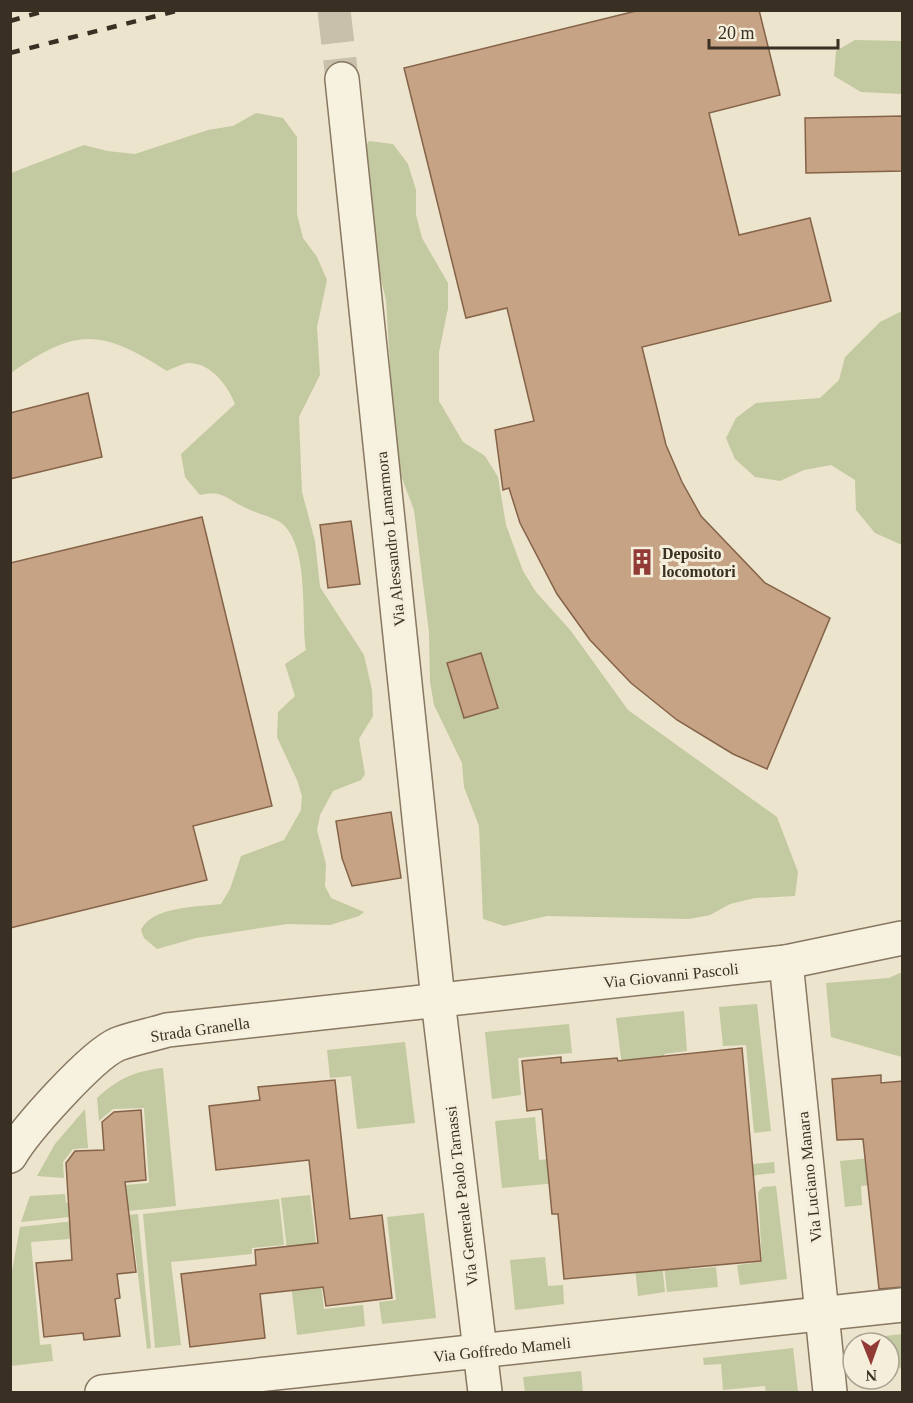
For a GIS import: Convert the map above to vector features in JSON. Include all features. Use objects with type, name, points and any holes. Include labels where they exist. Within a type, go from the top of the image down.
[{"type":"street","name":"Via Alessandro Lamarmora","points":[[342,79],[438,1000]]},
{"type":"street","name":"Via Giovanni Pascoli","points":[[438,1000],[786,962],[903,938]]},
{"type":"street","name":"Via Luciano Manara","points":[[786,962],[830,1392]]},
{"type":"street","name":"Strada Granella","points":[[10,1156],[48,1107],[72,1082],[116,1044],[167,1030],[438,1000]]},
{"type":"street","name":"Via Generale Paolo Tarnassi","points":[[438,1000],[485,1392]]},
{"type":"street","name":"Via Goffredo Mameli","points":[[102,1392],[903,1305]]},
{"type":"green space","points":[[855,40],[902,41],[902,94],[861,92],[834,76],[836,51]]},
{"type":"green space","points":[[256,113],[283,118],[297,137],[297,214],[303,238],[317,257],[327,280],[317,327],[320,375],[299,417],[302,492],[315,541],[320,587],[364,655],[372,690],[373,716],[359,739],[365,774],[361,780],[333,791],[320,815],[317,830],[326,864],[325,886],[331,898],[364,912],[359,916],[330,925],[287,924],[196,938],[157,949],[144,938],[141,930],[147,922],[155,916],[176,909],[221,904],[230,889],[241,856],[284,840],[301,810],[302,796],[297,780],[277,737],[278,712],[295,696],[285,664],[306,650],[300,563],[290,532],[280,522],[239,505],[224,496],[200,495],[185,477],[181,454],[235,404],[223,383],[205,367],[190,363],[167,371],[124,347],[88,339],[71,341],[53,348],[11,373],[11,173],[84,145],[107,151],[135,154],[208,130],[233,126]]},
{"type":"green space","points":[[369,141],[393,144],[408,164],[416,190],[416,215],[422,238],[448,283],[448,308],[439,352],[439,401],[463,442],[485,456],[498,477],[506,525],[523,571],[536,592],[571,631],[628,710],[777,817],[798,872],[795,896],[755,898],[730,904],[710,915],[689,919],[547,916],[504,926],[483,919],[479,826],[464,787],[462,763],[434,705],[430,682],[429,633],[414,510],[399,470],[395,448],[386,300],[363,205],[356,161]]},
{"type":"green space","points":[[902,311],[902,545],[875,533],[856,510],[855,480],[831,465],[804,470],[780,481],[755,477],[735,459],[726,438],[736,418],[756,403],[820,398],[839,380],[845,357],[880,322]]},
{"type":"green space","points":[[902,972],[902,1057],[831,1037],[826,983],[889,978]]},
{"type":"green space","points":[[757,1004],[771,1131],[754,1133],[746,1045],[723,1046],[719,1007]]},
{"type":"green space","points":[[684,1011],[687,1051],[664,1054],[671,1135],[634,1162],[616,1018]]},
{"type":"green space","points":[[569,1024],[572,1053],[518,1058],[521,1095],[492,1099],[485,1032]]},
{"type":"green space","points":[[405,1042],[415,1123],[357,1129],[351,1076],[330,1078],[327,1050]]},
{"type":"green space","points":[[163,1068],[176,1206],[21,1222],[30,1196],[65,1194],[66,1203],[127,1198],[126,1185],[149,1183],[144,1108],[113,1109],[99,1121],[97,1098],[128,1077],[144,1071]]},
{"type":"green space","points":[[85,1109],[88,1148],[73,1149],[63,1162],[64,1178],[37,1176],[55,1144]]},
{"type":"green space","points":[[535,1117],[539,1160],[610,1153],[612,1178],[502,1188],[495,1121]]},
{"type":"green space","points":[[902,1155],[902,1182],[861,1186],[862,1205],[845,1207],[840,1161]]},
{"type":"green space","points":[[774,1162],[775,1173],[756,1175],[735,1191],[683,1197],[689,1269],[716,1267],[718,1287],[667,1292],[656,1188],[681,1171]]},
{"type":"green space","points":[[776,1186],[787,1279],[740,1285],[737,1265],[762,1262],[758,1192],[763,1187]]},
{"type":"green space","points":[[310,1195],[324,1309],[363,1305],[365,1326],[297,1335],[281,1198]]},
{"type":"green space","points":[[279,1199],[284,1245],[252,1248],[252,1254],[171,1262],[181,1345],[155,1348],[143,1214]]},
{"type":"green space","points":[[656,1208],[665,1292],[638,1296],[629,1212]]},
{"type":"green space","points":[[424,1213],[436,1318],[382,1324],[379,1302],[396,1300],[387,1217]]},
{"type":"green space","points":[[138,1214],[151,1348],[147,1349],[133,1234],[31,1242],[40,1345],[51,1344],[53,1361],[11,1366],[11,1277],[20,1227]]},
{"type":"green space","points":[[545,1257],[548,1286],[563,1285],[564,1304],[515,1310],[510,1260]]},
{"type":"green space","points":[[901,1334],[902,1334],[901,1368]]},
{"type":"green space","points":[[793,1348],[798,1392],[766,1392],[765,1386],[723,1390],[721,1364],[704,1365],[703,1358]]},
{"type":"green space","points":[[581,1371],[583,1392],[525,1392],[523,1377]]},
{"type":"building","points":[[640,10],[759,10],[780,95],[709,113],[739,235],[810,218],[831,301],[642,347],[666,445],[682,482],[701,516],[765,583],[830,618],[767,769],[733,754],[677,720],[631,683],[590,640],[557,594],[520,523],[509,488],[503,490],[495,430],[534,421],[507,308],[466,318],[404,68]]},
{"type":"building","points":[[903,116],[903,171],[806,173],[805,118]]},
{"type":"building","points":[[88,393],[102,457],[10,479],[10,413]]},
{"type":"building","points":[[202,517],[272,806],[193,826],[207,880],[10,928],[10,563]]},
{"type":"building","points":[[351,521],[360,584],[328,588],[320,525]]},
{"type":"building","points":[[481,653],[498,708],[464,718],[447,663]]},
{"type":"building","points":[[391,812],[401,878],[352,886],[342,858],[336,821]]},
{"type":"building","points":[[742,1048],[761,1261],[564,1279],[558,1214],[552,1214],[542,1109],[527,1111],[522,1061],[561,1057],[561,1063],[617,1058],[618,1061]]},
{"type":"building","points":[[881,1075],[881,1083],[903,1081],[903,1287],[879,1289],[863,1139],[837,1140],[832,1079]]},
{"type":"building","points":[[335,1080],[350,1219],[382,1215],[392,1298],[326,1306],[323,1287],[260,1294],[265,1338],[190,1347],[181,1274],[256,1265],[255,1250],[318,1243],[309,1160],[216,1170],[209,1106],[260,1100],[258,1087]]},
{"type":"building","points":[[141,1110],[146,1180],[125,1182],[136,1272],[117,1274],[120,1298],[115,1299],[120,1336],[84,1340],[83,1333],[44,1337],[36,1263],[72,1260],[66,1163],[75,1151],[104,1150],[102,1122],[114,1112]]},
{"type":"tunnel","points":[[334,10],[342,79]]},
{"type":"railway","points":[[10,21],[48,10]]},
{"type":"railway","points":[[10,53],[180,10]]},
{"type":"place","name":"Deposito locomotori","points":[[642,562]]}]
